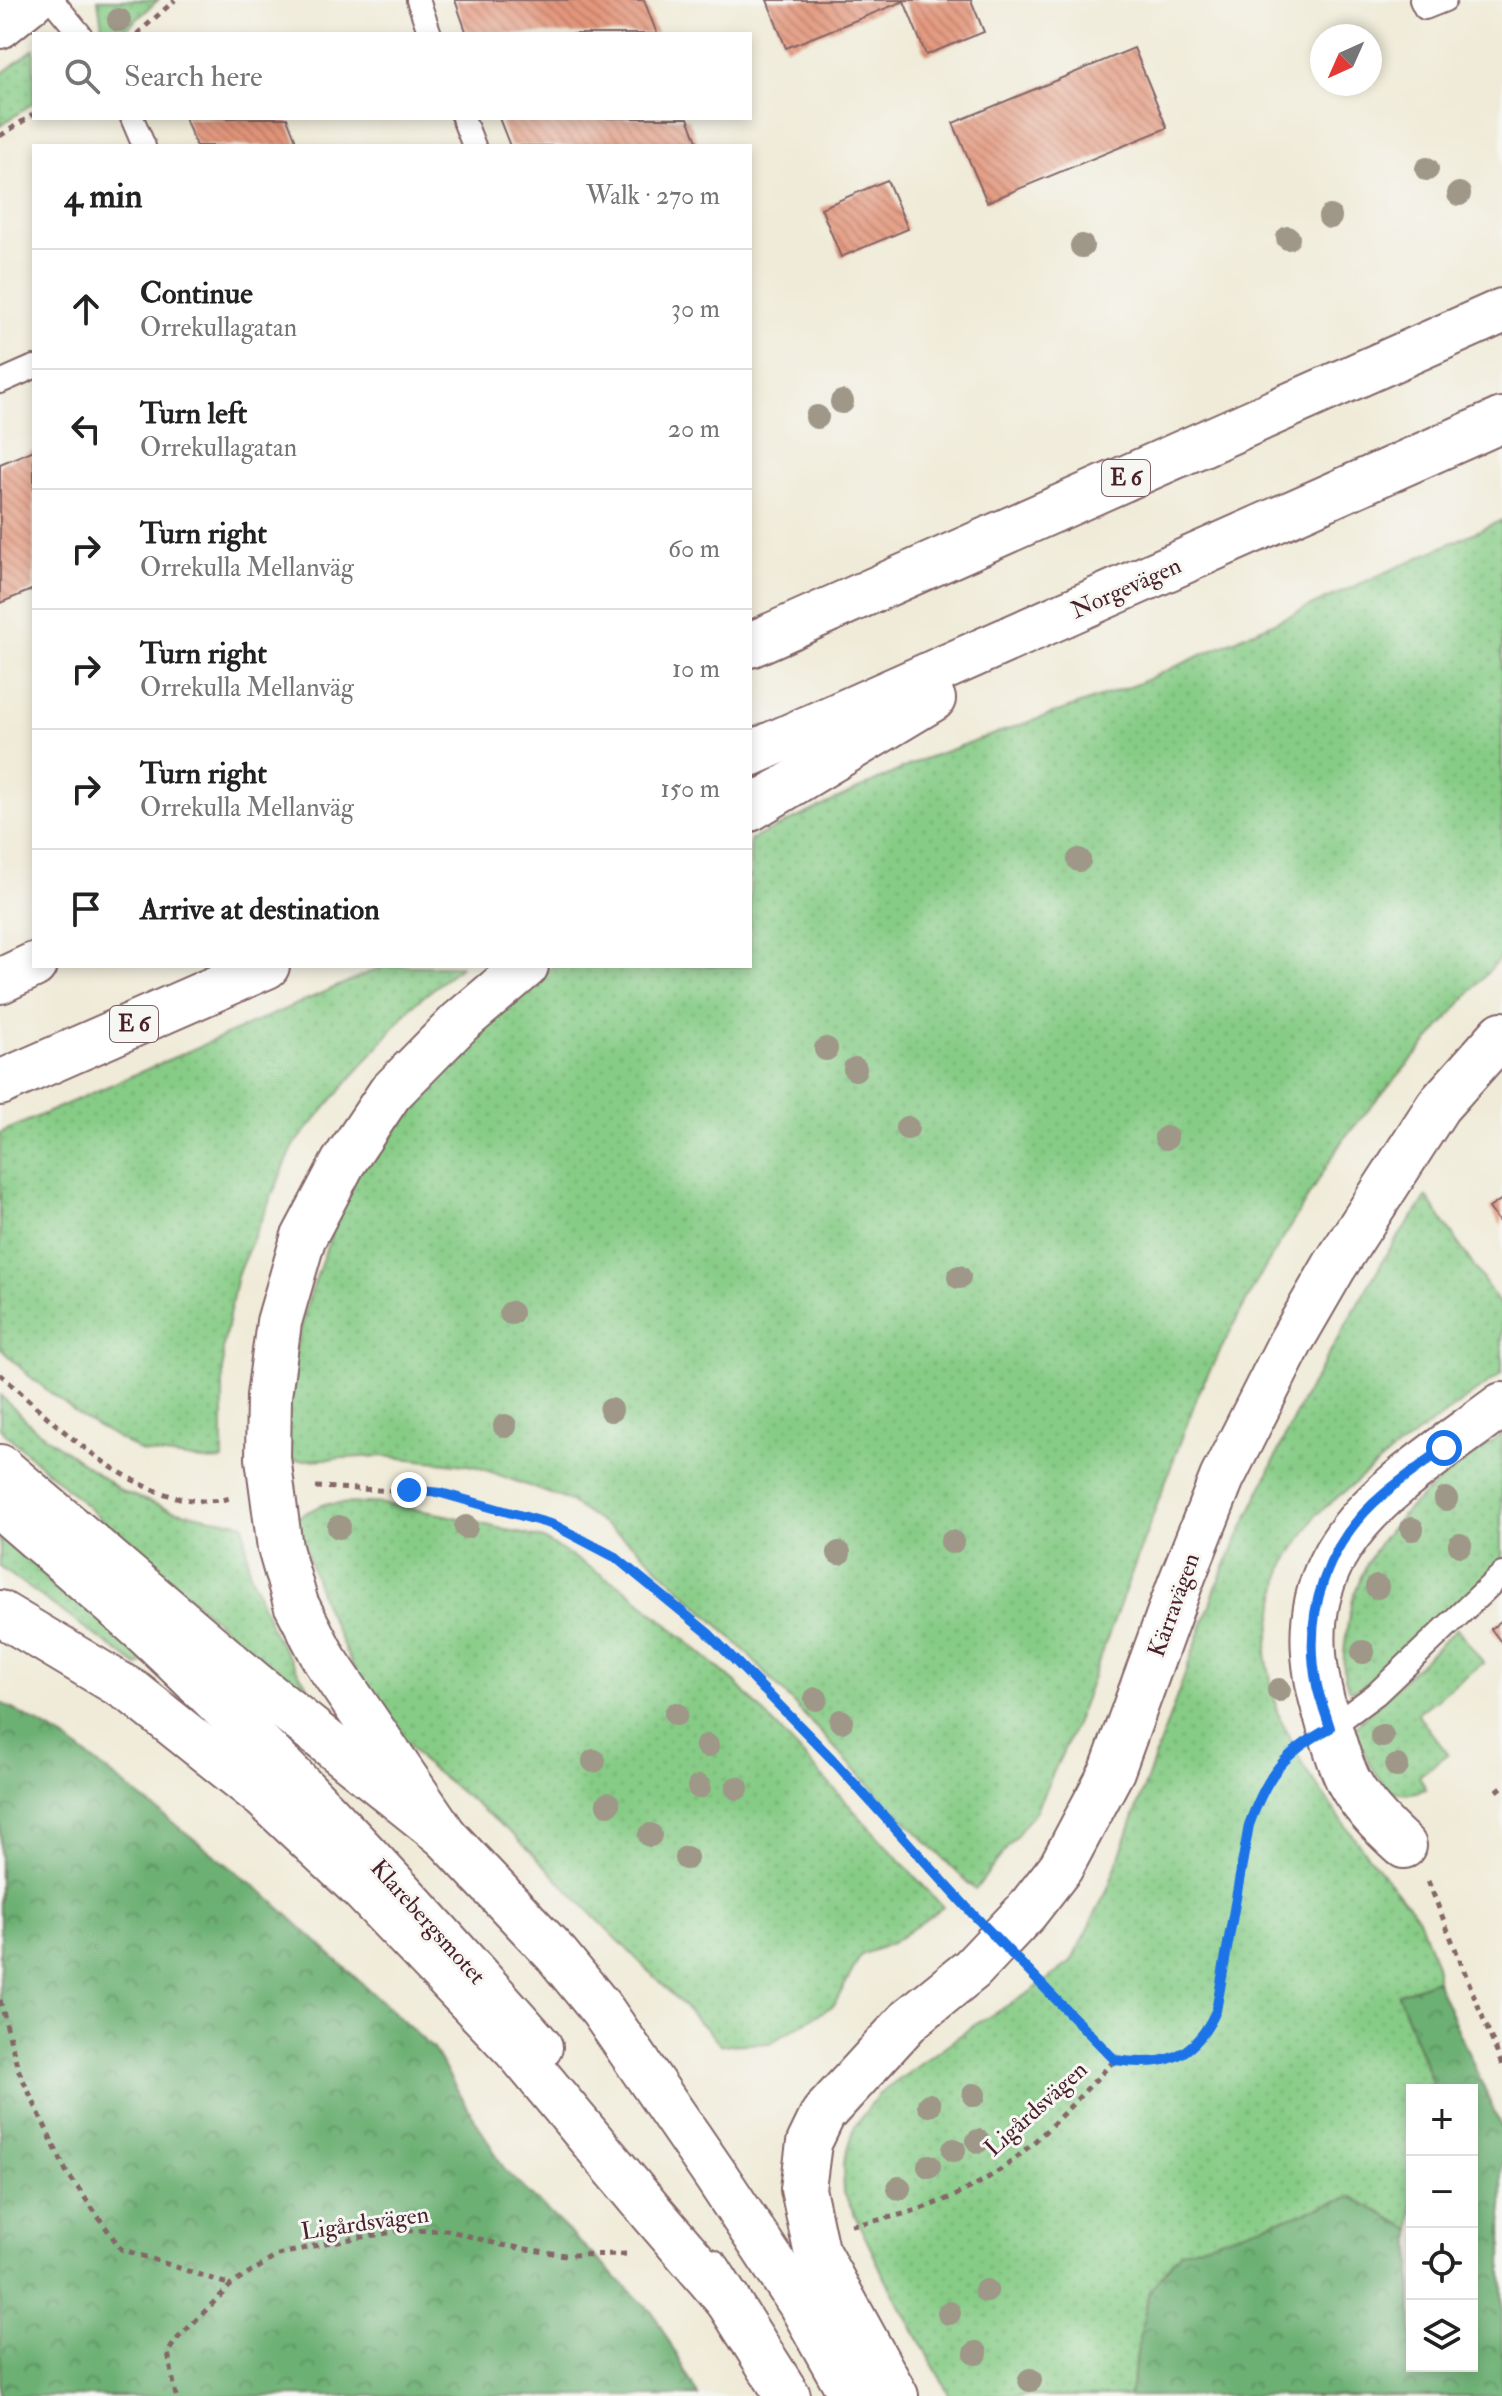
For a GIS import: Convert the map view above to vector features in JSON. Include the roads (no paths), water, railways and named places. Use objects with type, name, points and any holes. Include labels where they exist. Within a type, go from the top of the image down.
[{"type":"main road","points":[[0,26],[32,0]]},
{"type":"main road","name":"E 6","points":[[752,644],[1502,311]]},
{"type":"main road","name":"Norgevägen","points":[[752,753],[1502,420]]},
{"type":"main road","points":[[752,808],[940,694],[1217,547]]},
{"type":"main road","points":[[0,981],[32,966]]},
{"type":"main road","name":"E 6","points":[[0,1083],[262,968]]},
{"type":"main road","points":[[445,1836],[325,1660],[296,1604],[278,1533],[268,1458],[269,1396],[279,1322],[303,1239],[343,1163],[390,1093],[460,1022],[524,968]]},
{"type":"main road","name":"Kärravägen","points":[[896,2396],[816,2250],[803,2189],[809,2143],[823,2114],[910,2019],[972,1969],[1000,1940],[1061,1867],[1112,1771],[1222,1478],[1290,1343],[1334,1267],[1438,1106],[1502,1034]]},
{"type":"main road","points":[[1404,1846],[1381,1826],[1349,1782],[1317,1687],[1312,1635],[1321,1580],[1347,1533],[1383,1494],[1502,1405]]},
{"type":"main road","points":[[0,1467],[256,1685],[445,1836],[557,1955],[602,2010],[800,2303],[852,2396]]},
{"type":"main road","name":"Klarebergsmotet","points":[[0,1506],[150,1638],[315,1801],[425,1917],[550,2058],[653,2189],[788,2396]]},
{"type":"main road","points":[[0,1613],[134,1693],[263,1796],[361,1888],[519,2053],[729,2302]]},
{"type":"lane","points":[[52,0],[78,32]]},
{"type":"lane","points":[[418,0],[429,32]]},
{"type":"lane","points":[[1421,0],[1425,8],[1445,0]]},
{"type":"lane","points":[[133,120],[143,144]]},
{"type":"lane","points":[[464,120],[473,144]]},
{"type":"lane","points":[[0,382],[32,368]]},
{"type":"lane","points":[[1330,1728],[1376,1694],[1502,1574]]}]
